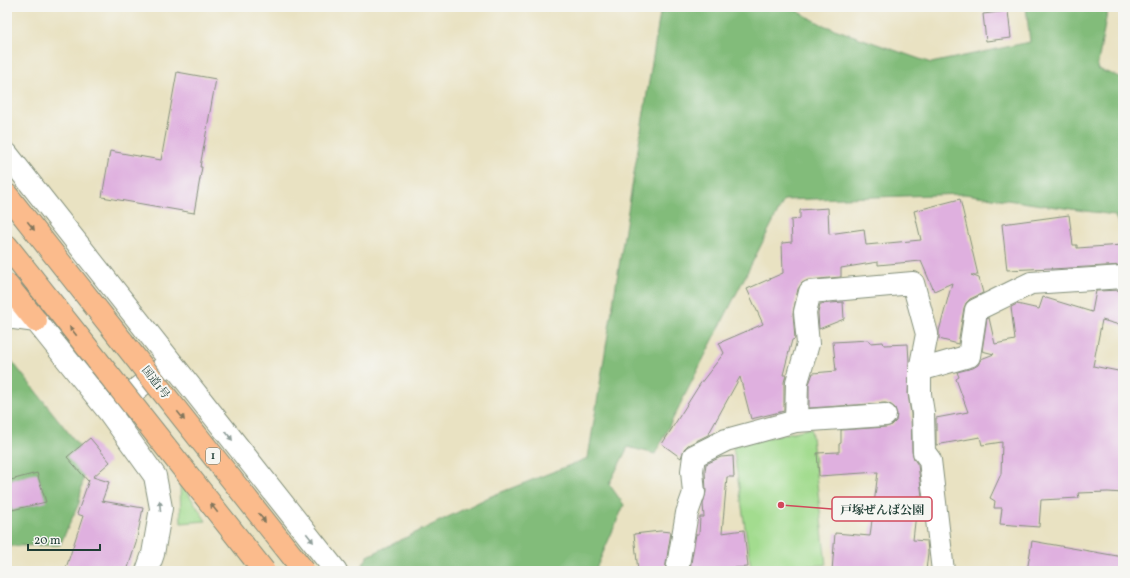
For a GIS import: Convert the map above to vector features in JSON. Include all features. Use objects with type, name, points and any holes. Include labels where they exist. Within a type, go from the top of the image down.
[{"type":"highway","name":"国道1号","points":[[7,195],[304,571]]},
{"type":"highway","points":[[7,246],[264,571]]},
{"type":"highway","points":[[7,285],[36,321]]},
{"type":"street","points":[[7,154],[336,571]]},
{"type":"street","points":[[920,370],[969,356],[976,310],[1031,283],[1123,277]]},
{"type":"street","points":[[796,421],[797,382],[808,344],[805,312],[810,292],[913,283],[927,334],[920,370],[920,394],[923,413],[924,452],[930,460],[942,571]]},
{"type":"street","points":[[7,316],[36,321],[109,412],[154,476],[161,508],[154,554],[147,571]]},
{"type":"street","points":[[109,412],[170,362]]},
{"type":"street","points":[[677,571],[687,513],[694,494],[692,471],[694,456],[726,440],[796,421],[885,415]]},
{"type":"green space","points":[[661,7],[790,7],[823,25],[931,63],[1030,42],[1026,7],[1108,7],[1097,69],[1123,78],[1123,231],[1114,215],[964,194],[784,200],[655,454],[628,447],[609,484],[624,505],[595,571],[359,571],[368,556],[489,497],[588,458]]},
{"type":"green space","points":[[7,355],[87,456],[79,503],[60,545],[7,545]]},
{"type":"green space","points":[[811,428],[826,565],[751,568],[733,446]]},
{"type":"green space","points":[[180,481],[206,521],[181,523]]},
{"type":"building","points":[[1008,11],[1011,38],[986,41],[983,14]]},
{"type":"building","points":[[177,72],[216,79],[200,167],[202,167],[194,213],[102,197],[110,151],[161,160]]},
{"type":"building","points":[[960,199],[978,275],[971,275],[979,278],[983,293],[970,299],[966,303],[958,344],[939,339],[939,331],[952,283],[934,291],[921,261],[878,265],[878,262],[841,268],[841,277],[808,280],[802,283],[798,289],[793,313],[795,339],[792,340],[783,375],[786,375],[784,382],[784,411],[751,419],[740,377],[708,435],[688,445],[684,449],[681,458],[662,444],[700,384],[724,353],[719,343],[763,324],[747,289],[783,273],[782,243],[792,242],[791,220],[800,219],[800,210],[828,208],[829,234],[864,229],[866,245],[921,240],[914,211]]},
{"type":"building","points":[[1069,215],[1073,245],[1077,245],[1077,248],[1123,245],[1123,265],[1007,270],[1002,224]]},
{"type":"building","points":[[1123,290],[1123,326],[1102,320],[1093,366],[1123,372],[1123,493],[1078,493],[1079,498],[1041,500],[1039,527],[1000,524],[1002,508],[994,508],[995,501],[990,498],[1001,474],[1002,442],[982,445],[980,437],[936,445],[936,418],[968,412],[956,379],[959,377],[957,372],[973,368],[978,365],[981,359],[994,354],[982,351],[987,318],[989,318],[995,344],[1015,340],[1011,307],[1017,304],[1039,309],[1043,297],[1092,312],[1096,291]]},
{"type":"building","points":[[843,302],[844,319],[819,329],[818,313],[820,304]]},
{"type":"building","points":[[869,340],[870,343],[883,342],[884,345],[908,344],[908,394],[911,414],[912,452],[918,465],[922,496],[918,496],[913,540],[927,541],[928,552],[926,571],[832,571],[835,533],[870,536],[878,472],[819,476],[817,453],[839,452],[841,430],[886,427],[892,425],[896,421],[897,414],[895,408],[890,404],[885,403],[809,408],[809,384],[813,373],[836,371],[833,342]]},
{"type":"building","points":[[90,438],[110,462],[93,477],[109,482],[102,501],[143,508],[136,543],[127,571],[65,571],[83,516],[77,514],[89,480],[88,481],[67,457]]},
{"type":"building","points":[[733,456],[734,477],[727,477],[722,533],[744,530],[748,567],[719,569],[719,571],[690,569],[696,534],[699,534],[700,517],[704,517],[703,504],[706,492],[706,464],[721,457]]},
{"type":"building","points":[[37,473],[46,502],[12,510],[7,493],[7,481]]},
{"type":"building","points":[[660,531],[671,532],[665,570],[638,571],[634,534]]},
{"type":"building","points":[[1032,541],[1123,557],[1123,571],[1027,571]]},
{"type":"place","name":"戸塚ぜんば公園","points":[[781,505]]}]
